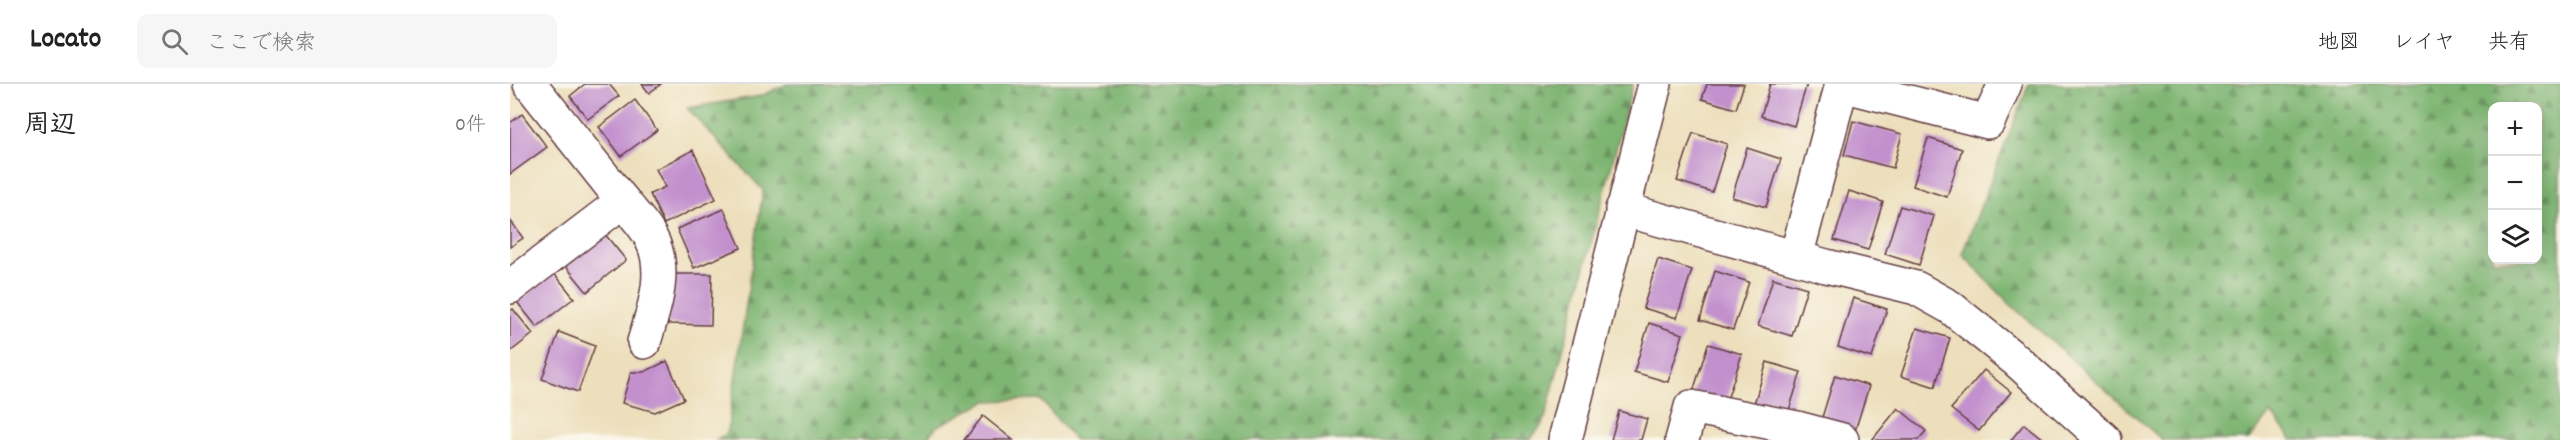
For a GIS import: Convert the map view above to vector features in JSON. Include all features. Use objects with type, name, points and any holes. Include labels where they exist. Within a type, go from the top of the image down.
[{"type":"street","points":[[510,93],[522,84]]},
{"type":"street","points":[[530,84],[651,238],[660,270],[656,302],[644,342]]},
{"type":"street","points":[[1565,440],[1655,84]]},
{"type":"street","points":[[1796,257],[1842,85],[1988,122],[2005,84]]},
{"type":"street","points":[[510,287],[623,201]]},
{"type":"street","points":[[1622,209],[1916,288],[1950,307],[2017,361],[2105,440]]},
{"type":"street","points":[[1682,440],[1691,407],[1797,428],[1842,440]]},
{"type":"green space","points":[[787,84],[1633,84],[1544,422],[1530,440],[1075,440],[1040,399],[986,401],[936,427],[925,440],[715,440],[727,434],[763,190],[687,108],[761,96]]},
{"type":"green space","points":[[2029,84],[2560,84],[2560,440],[2292,440],[2271,413],[2249,440],[2162,440],[2010,304],[1962,254]]},
{"type":"building","points":[[585,84],[609,84],[619,96],[588,119],[570,96]]},
{"type":"building","points":[[642,84],[661,84],[649,93]]},
{"type":"building","points":[[1707,84],[1744,84],[1736,109],[1702,99]]},
{"type":"building","points":[[1770,84],[1807,84],[1794,126],[1761,116]]},
{"type":"building","points":[[635,100],[657,130],[621,156],[599,127]]},
{"type":"building","points":[[522,114],[547,147],[510,174],[510,123]]},
{"type":"building","points":[[1853,121],[1902,134],[1893,168],[1844,155]]},
{"type":"building","points":[[1693,133],[1727,144],[1712,192],[1677,181]]},
{"type":"building","points":[[1928,138],[1962,149],[1947,197],[1913,186]]},
{"type":"building","points":[[1747,148],[1781,159],[1766,207],[1732,197]]},
{"type":"building","points":[[693,150],[716,199],[664,224],[650,194],[665,187],[656,169]]},
{"type":"building","points":[[1849,191],[1883,202],[1868,250],[1834,240]]},
{"type":"building","points":[[1900,206],[1934,216],[1919,265],[1885,254]]},
{"type":"building","points":[[724,209],[741,248],[694,268],[677,229]]},
{"type":"building","points":[[510,220],[523,238],[510,247]]},
{"type":"building","points":[[599,227],[626,260],[587,292],[560,259]]},
{"type":"building","points":[[1658,259],[1692,270],[1677,318],[1643,308]]},
{"type":"building","points":[[1715,271],[1749,282],[1733,330],[1700,320]]},
{"type":"building","points":[[554,273],[574,298],[537,327],[517,302]]},
{"type":"building","points":[[669,274],[712,274],[711,325],[668,324]]},
{"type":"building","points":[[1773,278],[1807,288],[1792,336],[1758,326]]},
{"type":"building","points":[[1853,298],[1887,309],[1872,358],[1838,347]]},
{"type":"building","points":[[513,309],[533,334],[510,352],[510,311]]},
{"type":"building","points":[[1649,323],[1683,334],[1668,382],[1634,372]]},
{"type":"building","points":[[1917,328],[1950,338],[1935,387],[1901,376]]},
{"type":"building","points":[[559,332],[595,346],[578,392],[542,379]]},
{"type":"building","points":[[1708,344],[1742,354],[1726,403],[1693,392]]},
{"type":"building","points":[[667,361],[684,399],[655,412],[622,403],[631,372],[644,372]]},
{"type":"building","points":[[1767,362],[1801,372],[1786,420],[1752,410]]},
{"type":"building","points":[[1984,370],[2011,392],[1979,431],[1951,409]]},
{"type":"building","points":[[1835,375],[1869,386],[1854,434],[1820,424]]},
{"type":"building","points":[[1898,408],[1926,431],[1918,440],[1872,440]]},
{"type":"building","points":[[1619,411],[1647,419],[1641,440],[1611,440]]},
{"type":"building","points":[[983,416],[1013,440],[964,440]]},
{"type":"building","points":[[2024,424],[2044,440],[2011,440]]}]
